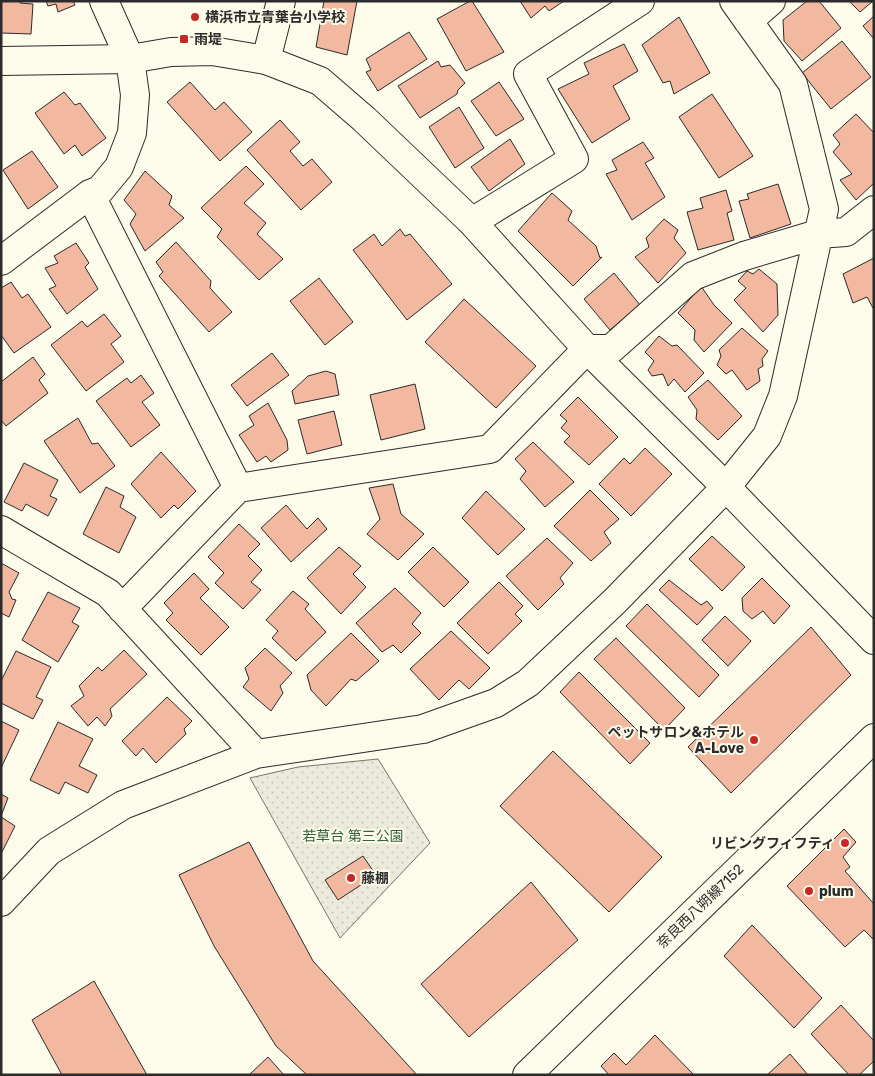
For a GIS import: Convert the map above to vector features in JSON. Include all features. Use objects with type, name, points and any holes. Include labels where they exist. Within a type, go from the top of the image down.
[{"type":"street","points":[[1,261],[90,194],[100,190],[119,166],[132,133],[135,95],[130,59],[104,1]]},
{"type":"street","points":[[266,60],[281,1]]},
{"type":"street","points":[[472,222],[574,159],[528,74],[640,1]]},
{"type":"street","points":[[1,902],[49,851],[123,804],[256,754],[423,729],[496,703],[528,683],[615,602],[726,487],[767,436],[783,396],[824,209],[793,84],[741,11],[771,1]]},
{"type":"street","points":[[1,61],[130,59],[171,52],[212,51],[266,60],[320,81],[364,119],[472,222],[586,350],[726,487],[874,640]]},
{"type":"street","points":[[90,194],[238,488]]},
{"type":"street","points":[[122,609],[238,488],[490,449],[586,350],[611,349],[693,276],[744,256],[818,234],[846,232],[874,210]]},
{"type":"street","points":[[1,530],[108,593],[256,754]]},
{"type":"street","name":"奈良西八朔線7152","points":[[539,1071],[874,738]]},
{"type":"green space","name":"若草台 第三公園","points":[[378,759],[430,843],[340,938],[250,778],[298,767]]},
{"type":"building","points":[[1,1],[20,1],[20,3],[33,4],[31,34],[1,33]]},
{"type":"building","points":[[46,1],[73,1],[75,5],[58,12],[56,4],[48,6]]},
{"type":"building","points":[[324,1],[357,1],[347,55],[316,47]]},
{"type":"building","points":[[472,1],[504,52],[466,71],[437,19]]},
{"type":"building","points":[[520,1],[564,1],[549,11],[545,6],[531,18]]},
{"type":"building","points":[[807,1],[819,1],[841,28],[802,61],[784,41],[783,20]]},
{"type":"building","points":[[849,1],[873,1],[860,12]]},
{"type":"building","points":[[874,16],[874,39],[863,26]]},
{"type":"building","points":[[679,17],[710,73],[674,94],[670,81],[663,83],[642,45]]},
{"type":"building","points":[[409,32],[427,59],[378,91],[366,72],[371,70],[366,59]]},
{"type":"building","points":[[842,41],[871,77],[831,109],[802,73]]},
{"type":"building","points":[[624,44],[638,71],[613,86],[630,119],[592,143],[558,89],[589,74],[584,63]]},
{"type":"building","points":[[438,61],[441,67],[450,65],[465,83],[458,90],[457,94],[420,118],[398,86]]},
{"type":"building","points":[[190,82],[215,110],[224,102],[252,132],[220,161],[167,102]]},
{"type":"building","points":[[499,82],[524,119],[496,136],[471,101]]},
{"type":"building","points":[[64,92],[75,105],[80,103],[106,138],[82,156],[75,145],[64,154],[35,113]]},
{"type":"building","points":[[712,94],[753,156],[719,178],[679,117]]},
{"type":"building","points":[[459,107],[484,148],[455,168],[429,127]]},
{"type":"building","points":[[856,114],[874,133],[874,183],[856,200],[840,180],[852,174],[833,152],[840,144],[833,135]]},
{"type":"building","points":[[280,120],[300,142],[290,151],[303,166],[312,159],[332,182],[301,210],[247,150]]},
{"type":"building","points":[[510,139],[525,164],[489,191],[471,167]]},
{"type":"building","points":[[643,142],[654,158],[645,163],[665,197],[632,220],[606,174],[617,170],[612,160]]},
{"type":"building","points":[[32,151],[58,187],[28,209],[3,170]]},
{"type":"building","points":[[246,166],[264,184],[244,203],[266,223],[257,234],[283,259],[259,280],[217,237],[222,229],[201,208]]},
{"type":"building","points":[[145,171],[172,196],[169,205],[184,218],[145,251],[130,224],[136,214],[124,200]]},
{"type":"building","points":[[778,184],[791,224],[750,238],[739,201],[749,199],[747,194]]},
{"type":"building","points":[[726,190],[732,211],[727,213],[734,240],[698,250],[687,212],[703,208],[700,198]]},
{"type":"building","points":[[552,193],[572,211],[568,220],[596,246],[600,258],[602,257],[573,286],[518,231]]},
{"type":"building","points":[[664,219],[678,230],[674,238],[686,253],[658,283],[635,257],[649,247],[646,238]]},
{"type":"building","points":[[400,229],[405,236],[410,234],[452,284],[407,320],[353,250],[374,234],[382,246]]},
{"type":"building","points":[[176,242],[211,281],[210,288],[232,312],[209,332],[159,276],[163,272],[156,262]]},
{"type":"building","points":[[76,243],[89,263],[85,267],[98,289],[67,314],[49,289],[56,286],[45,268],[58,263],[54,256]]},
{"type":"building","points":[[874,258],[873,308],[867,297],[853,303],[843,274]]},
{"type":"building","points":[[759,269],[777,284],[778,315],[763,332],[734,300],[746,288],[738,281],[747,271],[753,274]]},
{"type":"building","points":[[614,273],[640,305],[610,330],[584,299]]},
{"type":"building","points":[[319,278],[353,322],[325,345],[290,301]]},
{"type":"building","points":[[11,282],[22,298],[28,294],[51,327],[14,353],[1,335],[1,288]]},
{"type":"building","points":[[701,286],[714,305],[732,323],[704,352],[694,340],[695,330],[678,313]]},
{"type":"building","points":[[464,299],[536,366],[496,408],[425,342]]},
{"type":"building","points":[[104,314],[121,336],[111,344],[124,362],[86,391],[51,345],[82,321],[87,327]]},
{"type":"building","points":[[742,328],[768,351],[762,359],[763,366],[758,369],[760,381],[747,390],[732,370],[726,374],[717,365],[721,356],[719,350]]},
{"type":"building","points":[[659,336],[672,346],[677,345],[704,373],[685,392],[674,379],[668,386],[663,374],[652,376],[648,370],[654,361],[645,352]]},
{"type":"building","points":[[272,353],[289,375],[247,406],[231,385]]},
{"type":"building","points":[[33,357],[45,374],[39,380],[48,393],[6,426],[1,420],[1,382]]},
{"type":"building","points":[[326,371],[335,374],[339,395],[295,404],[292,391],[308,376]]},
{"type":"building","points":[[141,375],[154,393],[142,402],[160,425],[131,447],[96,401],[127,378],[131,383]]},
{"type":"building","points":[[708,380],[742,416],[718,440],[696,419],[697,410],[688,397]]},
{"type":"building","points":[[415,384],[425,429],[381,440],[370,395]]},
{"type":"building","points":[[578,397],[618,437],[589,465],[564,442],[570,436],[561,428],[567,421],[560,415]]},
{"type":"building","points":[[268,403],[287,440],[288,450],[271,462],[266,456],[257,462],[239,435],[254,425],[249,416]]},
{"type":"building","points":[[334,411],[342,445],[307,454],[298,420]]},
{"type":"building","points":[[78,418],[92,444],[98,443],[115,466],[80,493],[44,441]]},
{"type":"building","points":[[533,442],[574,482],[545,507],[520,479],[526,471],[515,459]]},
{"type":"building","points":[[645,448],[672,474],[631,516],[599,484],[624,458],[630,464]]},
{"type":"building","points":[[161,452],[196,491],[178,509],[174,505],[161,518],[131,484]]},
{"type":"building","points":[[24,463],[58,480],[50,496],[57,499],[48,516],[26,504],[22,511],[4,502]]},
{"type":"building","points":[[393,484],[401,514],[424,534],[398,560],[367,534],[380,519],[369,488]]},
{"type":"building","points":[[106,487],[124,496],[120,507],[136,517],[119,553],[83,534]]},
{"type":"building","points":[[590,490],[619,519],[604,532],[611,543],[591,561],[554,526]]},
{"type":"building","points":[[486,491],[525,529],[498,555],[462,518]]},
{"type":"building","points":[[286,505],[307,529],[318,518],[327,529],[291,562],[261,528]]},
{"type":"building","points":[[239,524],[260,544],[248,556],[262,570],[251,582],[261,590],[243,609],[215,583],[224,573],[208,557]]},
{"type":"building","points":[[712,536],[745,567],[722,591],[689,559]]},
{"type":"building","points":[[547,538],[573,563],[560,578],[564,584],[538,610],[506,576]]},
{"type":"building","points":[[339,547],[361,566],[353,574],[366,587],[341,614],[307,578]]},
{"type":"building","points":[[433,547],[469,582],[444,607],[408,572]]},
{"type":"building","points":[[1,563],[19,573],[9,592],[12,599],[16,600],[9,617],[1,613]]},
{"type":"building","points":[[194,573],[209,589],[200,598],[229,627],[201,655],[166,620],[173,613],[164,603]]},
{"type":"building","points":[[762,578],[790,606],[774,624],[763,611],[752,619],[743,611],[742,598]]},
{"type":"building","points":[[669,580],[701,605],[707,601],[713,608],[697,625],[659,590]]},
{"type":"building","points":[[499,582],[523,606],[515,614],[522,621],[488,654],[457,623]]},
{"type":"building","points":[[395,588],[421,613],[412,624],[421,633],[401,653],[393,645],[382,652],[356,623]]},
{"type":"building","points":[[293,591],[309,604],[305,609],[326,632],[296,661],[272,638],[278,631],[266,620]]},
{"type":"building","points":[[48,592],[80,608],[72,622],[79,626],[58,662],[22,640]]},
{"type":"building","points":[[647,604],[719,675],[699,697],[626,626]]},
{"type":"building","points":[[725,616],[751,641],[728,666],[702,640]]},
{"type":"building","points":[[811,627],[851,675],[731,793],[688,747]]},
{"type":"building","points":[[451,631],[490,668],[469,689],[459,680],[439,700],[410,669]]},
{"type":"building","points":[[351,633],[379,661],[356,681],[351,679],[326,706],[311,690],[307,675]]},
{"type":"building","points":[[616,638],[685,708],[664,730],[594,659]]},
{"type":"building","points":[[265,648],[292,673],[280,686],[283,693],[271,711],[243,687],[249,679],[245,668]]},
{"type":"building","points":[[124,650],[147,674],[110,709],[112,716],[105,726],[97,717],[88,726],[71,706],[84,696],[79,686],[98,667],[102,671]]},
{"type":"building","points":[[16,651],[51,667],[36,697],[43,700],[33,719],[1,703],[1,681]]},
{"type":"building","points":[[579,672],[650,743],[630,764],[560,692]]},
{"type":"building","points":[[167,697],[192,721],[184,729],[186,734],[156,763],[143,748],[136,756],[122,741]]},
{"type":"building","points":[[1,721],[19,730],[1,768]]},
{"type":"building","points":[[58,722],[93,739],[79,766],[97,775],[88,793],[65,782],[59,794],[30,780]]},
{"type":"building","points":[[553,751],[662,857],[609,912],[500,806]]},
{"type":"building","points":[[1,794],[8,798],[1,816]]},
{"type":"building","points":[[1,817],[15,826],[2,852],[1,852]]},
{"type":"building","points":[[844,829],[856,842],[843,857],[850,867],[845,871],[874,904],[874,940],[864,930],[845,947],[787,886]]},
{"type":"building","points":[[249,842],[313,961],[417,1075],[307,1075],[276,1046],[214,946],[179,875]]},
{"type":"building","name":"藤棚","points":[[363,856],[376,875],[338,900],[325,880]]},
{"type":"building","points":[[531,882],[578,940],[469,1037],[421,984]]},
{"type":"building","points":[[752,925],[822,998],[794,1028],[724,956]]},
{"type":"building","points":[[94,981],[147,1075],[62,1075],[32,1020]]},
{"type":"building","points":[[841,1005],[874,1041],[874,1061],[859,1075],[849,1075],[811,1034]]},
{"type":"building","points":[[655,1035],[694,1075],[609,1075],[601,1066],[614,1053],[626,1065]]},
{"type":"building","points":[[790,1054],[808,1075],[767,1075]]},
{"type":"building","points":[[268,1057],[284,1075],[249,1075]]},
{"type":"place","name":"横浜市立青葉台小学校","points":[[195,17]]},
{"type":"place","name":"雨堤","points":[[184,39]]},
{"type":"place","name":"ペットサロン&ホテル A-Love","points":[[754,740]]},
{"type":"place","name":"リビングフィフティ","points":[[845,843]]},
{"type":"place","name":"藤棚","points":[[351,878]]},
{"type":"place","name":"plum","points":[[809,891]]}]
